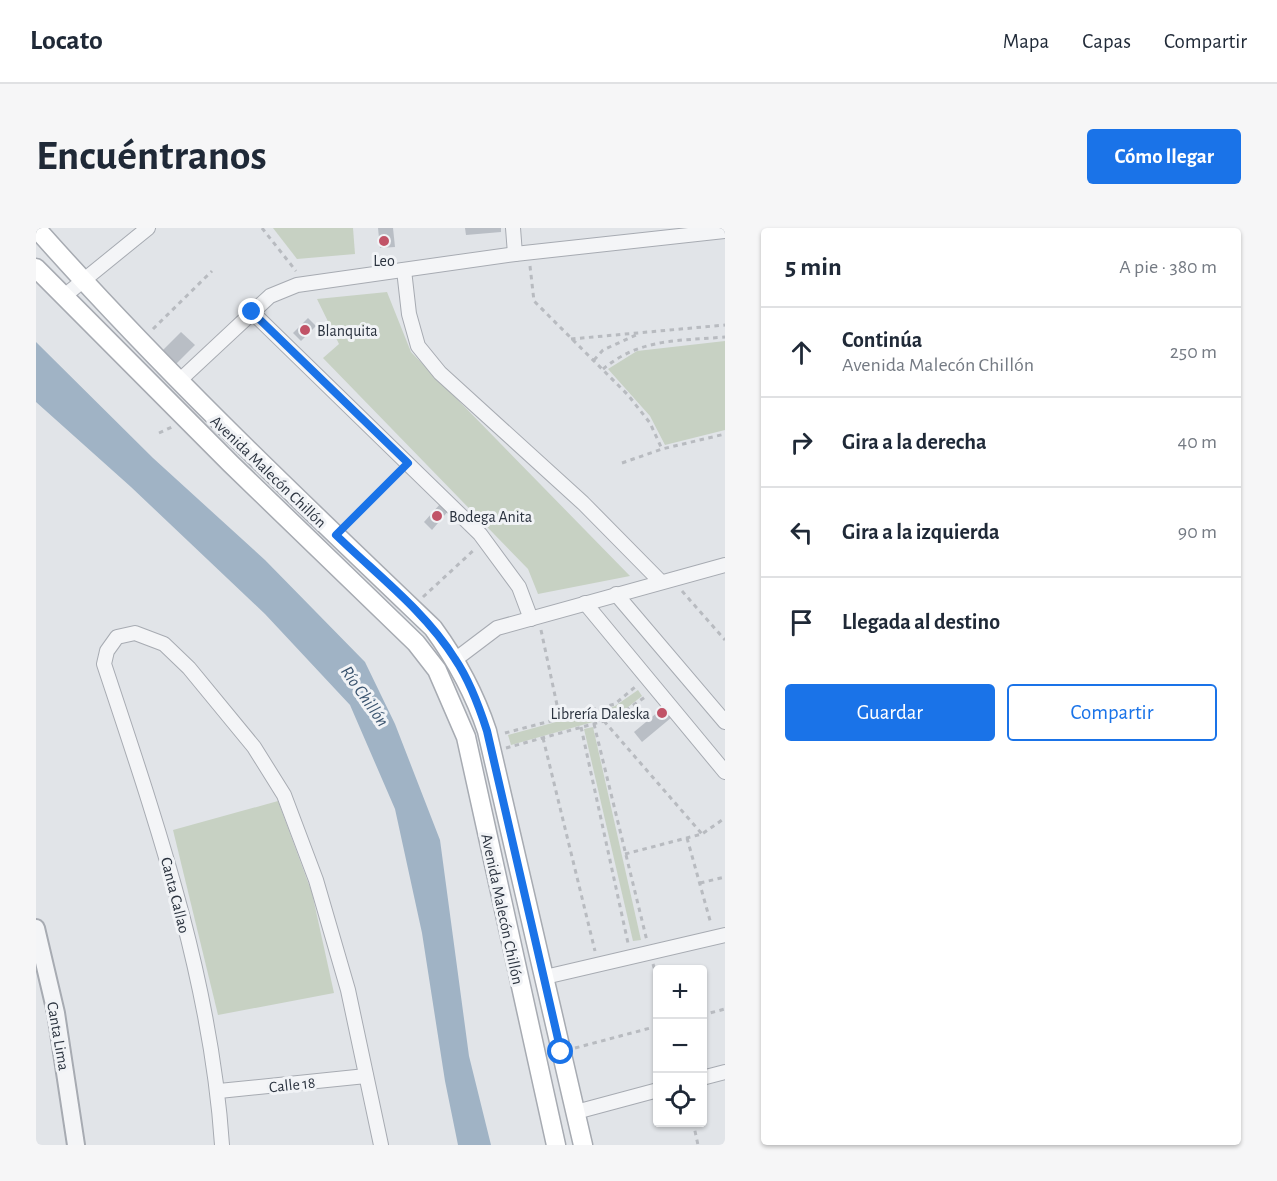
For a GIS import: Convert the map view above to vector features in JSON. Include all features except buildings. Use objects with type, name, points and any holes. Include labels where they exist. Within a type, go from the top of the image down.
[{"type":"main road","name":"Avenida Malecón Chillón","points":[[36,228],[83,281],[244,449],[433,628],[456,659],[475,694],[490,745],[583,1145]]},
{"type":"main road","name":"Avenida Malecón Chillón","points":[[36,268],[416,643],[437,670],[466,737],[556,1145]]},
{"type":"street","points":[[63,297],[148,228]]},
{"type":"street","points":[[513,228],[522,253]]},
{"type":"street","points":[[179,381],[270,296],[305,284],[522,253],[725,231]]},
{"type":"street","points":[[404,270],[409,314],[418,346],[440,373],[665,580]]},
{"type":"street","points":[[252,312],[485,539],[519,587],[534,618]]},
{"type":"street","points":[[456,659],[497,628],[725,565]]},
{"type":"street","points":[[616,594],[725,722]]},
{"type":"street","points":[[585,603],[725,772]]},
{"type":"street","name":"Canta Callao","points":[[222,1145],[219,1091],[207,1017],[171,870],[104,664],[107,651],[117,637],[135,633],[164,644],[189,668],[254,747],[284,795],[305,847],[337,950],[366,1076]]},
{"type":"street","name":"Canta Lima","points":[[37,936],[56,1014],[76,1145]]},
{"type":"street","points":[[545,977],[720,937]]},
{"type":"street","points":[[707,1077],[725,1072]]},
{"type":"street","points":[[366,1076],[381,1145]]},
{"type":"street","name":"Calle 18","points":[[219,1091],[366,1076]]},
{"type":"street","points":[[576,1112],[653,1091]]},
{"type":"path","points":[[262,228],[305,284]]},
{"type":"path","points":[[522,253],[534,302],[603,369],[650,423],[662,449]]},
{"type":"path","points":[[141,341],[212,271]]},
{"type":"path","points":[[570,339],[725,325]]},
{"type":"path","points":[[594,360],[603,350],[640,333]]},
{"type":"path","points":[[603,369],[631,350],[651,344],[725,337]]},
{"type":"path","points":[[159,433],[172,427]]},
{"type":"path","points":[[622,463],[662,449],[725,434]]},
{"type":"path","points":[[336,535],[408,463]]},
{"type":"path","points":[[411,608],[485,539]]},
{"type":"path","points":[[665,580],[725,640]]},
{"type":"path","points":[[534,618],[560,719]]},
{"type":"path","points":[[490,745],[560,719],[615,704],[647,678]]},
{"type":"path","points":[[490,745],[543,738],[615,718],[656,689]]},
{"type":"path","points":[[604,721],[702,834]]},
{"type":"path","points":[[594,724],[650,953]]},
{"type":"path","points":[[581,727],[631,957]]},
{"type":"path","points":[[543,738],[598,965]]},
{"type":"path","points":[[625,855],[702,834],[725,818]]},
{"type":"path","points":[[687,838],[700,883],[720,937]]},
{"type":"path","points":[[700,883],[725,878]]},
{"type":"path","points":[[707,1014],[725,1009]]},
{"type":"path","points":[[561,1052],[653,1027]]},
{"type":"path","points":[[694,1127],[698,1145]]},
{"type":"green space","points":[[273,228],[353,228],[355,254],[297,259]]},
{"type":"green space","points":[[387,292],[411,352],[630,576],[538,594],[528,569],[323,358],[339,344],[317,299]]},
{"type":"green space","points":[[725,341],[725,430],[665,445],[650,416],[608,369],[637,351]]},
{"type":"green space","points":[[638,690],[642,696],[618,715],[511,745],[508,735],[615,706]]},
{"type":"green space","points":[[593,727],[641,940],[633,941],[584,729]]},
{"type":"green space","points":[[278,801],[312,893],[334,993],[218,1015],[173,830]]},
{"type":"water","name":"Río Chillón","points":[[36,342],[153,458],[265,560],[365,662],[395,724],[440,840],[469,1056],[491,1145],[458,1145],[445,1081],[422,933],[395,809],[350,705],[265,614],[131,487],[36,402]]},
{"type":"place","name":"Leo","points":[[384,241]]},
{"type":"place","name":"Blanquita","points":[[305,330]]},
{"type":"place","name":"Bodega Anita","points":[[437,516]]},
{"type":"place","name":"Librería Daleska","points":[[662,713]]},
{"type":"route","points":[[252,312],[408,463],[336,535],[433,628],[456,659],[475,694],[487,731],[561,1052]]}]
